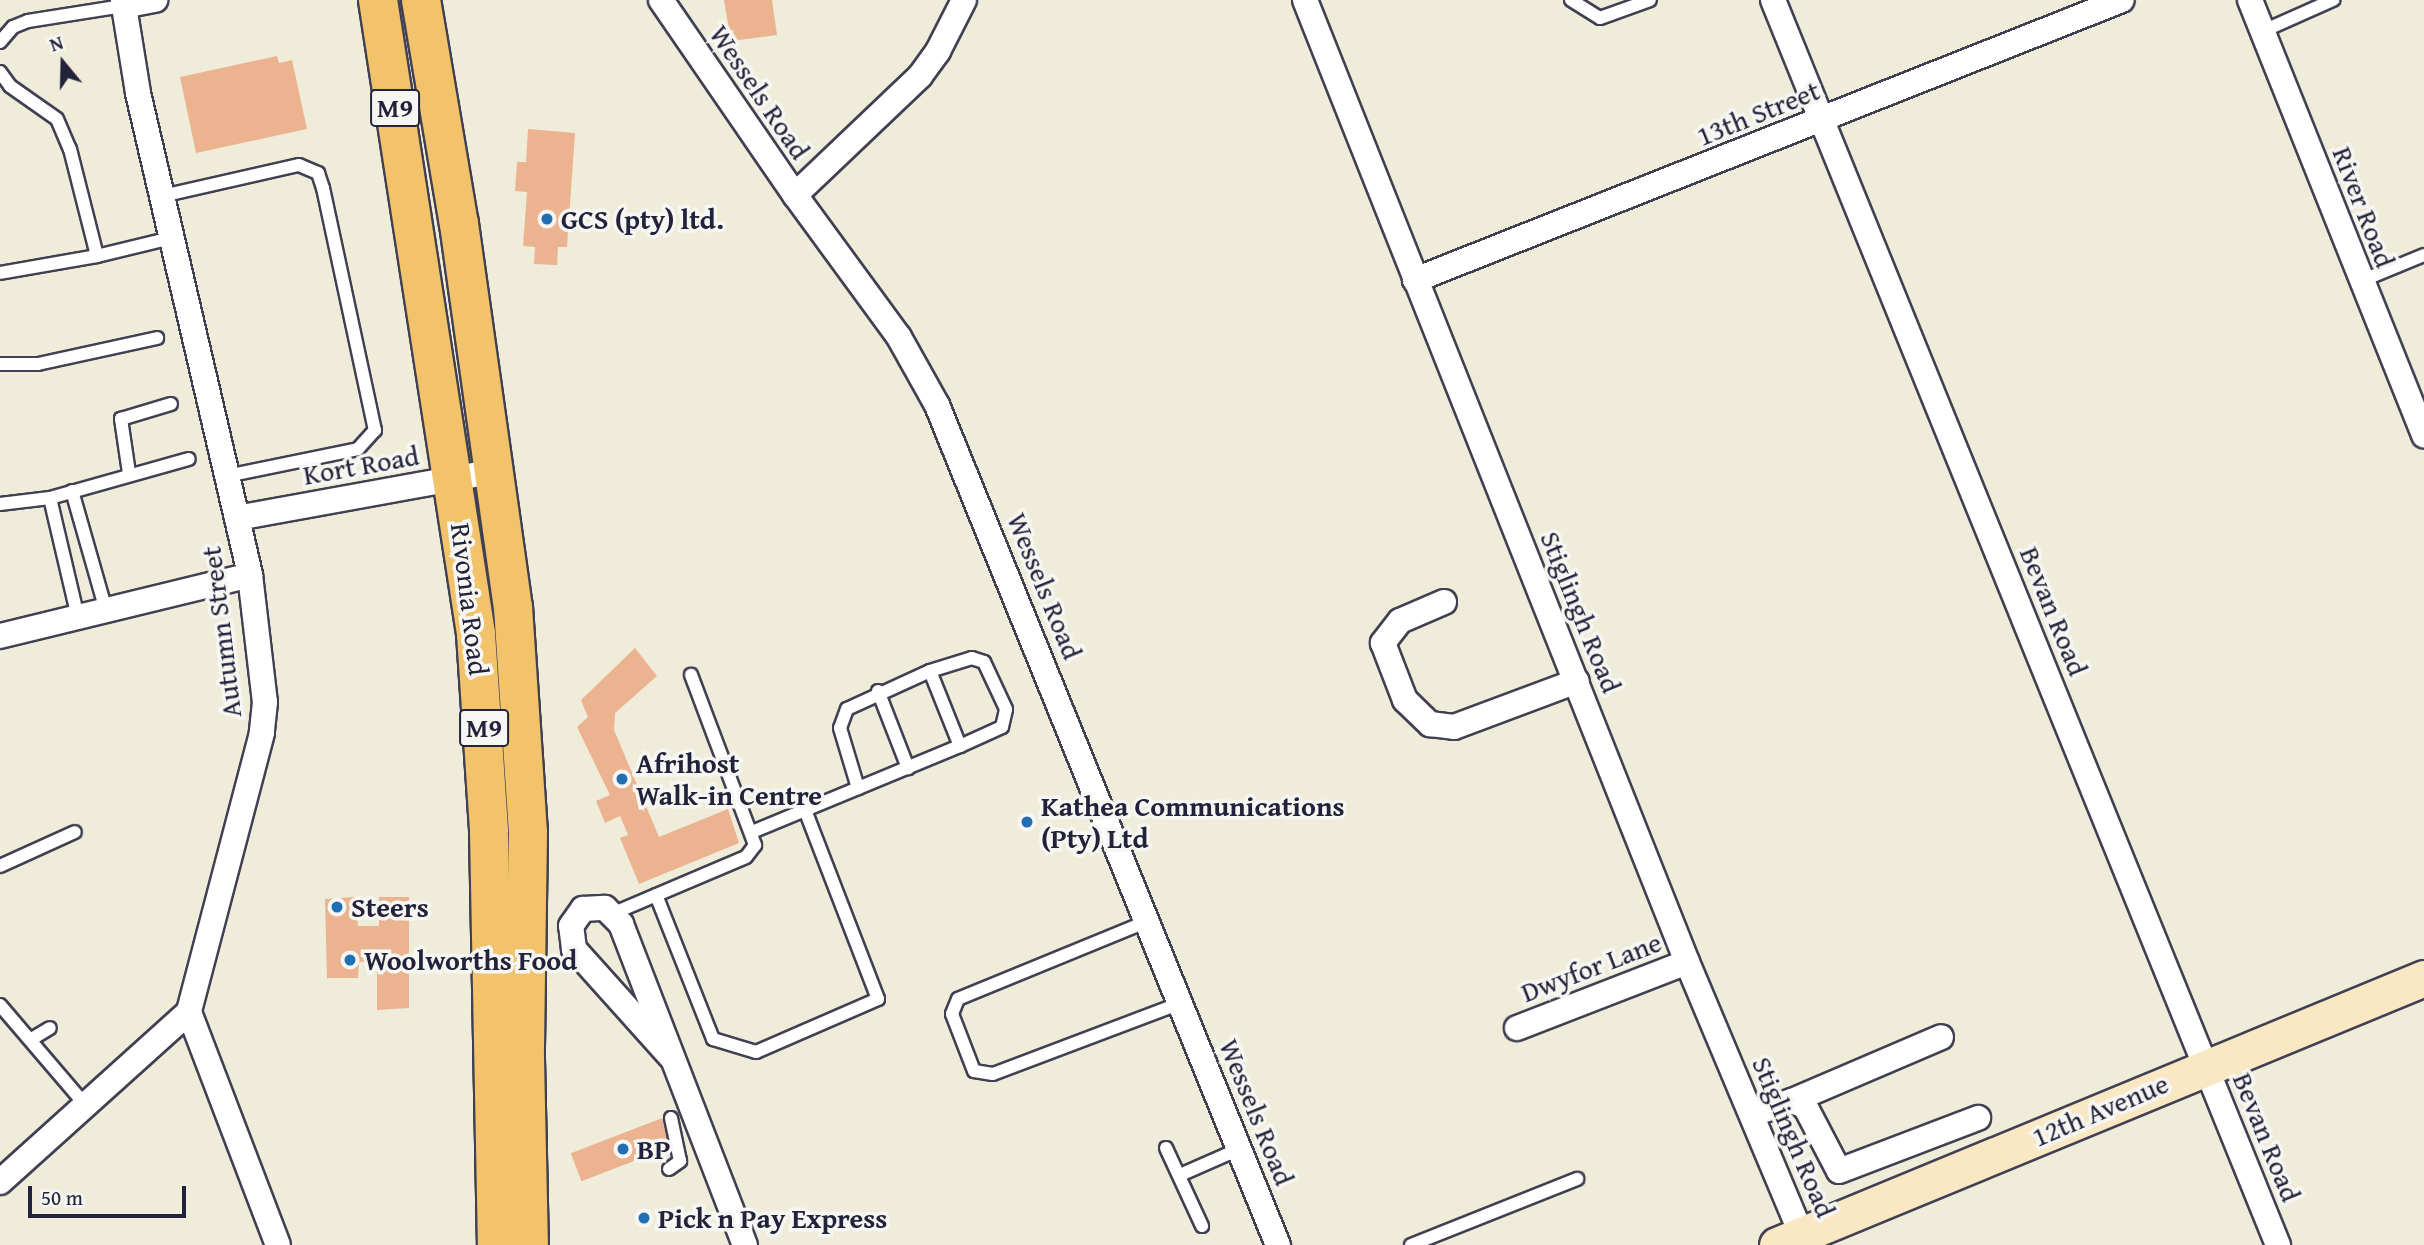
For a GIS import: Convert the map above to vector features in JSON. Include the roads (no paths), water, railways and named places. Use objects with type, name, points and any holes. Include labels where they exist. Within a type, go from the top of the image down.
[{"type":"main road","name":"Rivonia Road","points":[[378,0],[454,478],[482,705],[497,1245]]},
{"type":"main road","name":"Rivonia Road","points":[[421,0],[496,471],[513,607],[528,832],[525,1059],[529,1245]]},
{"type":"main road","name":"12th Avenue","points":[[1795,1242],[2207,1065],[2424,978]]},
{"type":"street","points":[[123,3],[155,0]]},
{"type":"street","name":"Wessels Road","points":[[662,0],[795,195],[899,337],[937,404],[1278,1245]]},
{"type":"street","points":[[795,195],[920,76],[938,51],[964,0]]},
{"type":"street","name":"Stiglingh Road","points":[[1305,0],[1687,962],[1752,1114],[1795,1242]]},
{"type":"street","name":"Bevan Road","points":[[1773,0],[2278,1245]]},
{"type":"street","name":"13th Street","points":[[1415,280],[2122,0]]},
{"type":"street","name":"River Road","points":[[2250,0],[2424,435]]},
{"type":"street","name":"Autumn Street","points":[[123,3],[171,237],[250,576],[265,715],[190,1012]]},
{"type":"street","name":"Kort Road","points":[[237,518],[496,471]]},
{"type":"street","points":[[0,636],[250,576]]},
{"type":"street","points":[[1444,601],[1400,621],[1387,634],[1383,649],[1405,700],[1430,724],[1454,727],[1577,681]]},
{"type":"street","points":[[670,1056],[574,949],[569,937],[575,917],[583,909],[595,906],[614,913],[745,1245]]},
{"type":"street","name":"Dwyfor Lane","points":[[1517,1028],[1687,962]]},
{"type":"street","points":[[0,1182],[87,1108],[190,1012],[278,1245]]},
{"type":"street","points":[[1752,1114],[1791,1101],[1941,1037]]},
{"type":"street","points":[[1791,1101],[1805,1106],[1839,1171],[1978,1118]]},
{"type":"lane","points":[[1571,0],[1600,18],[1650,0]]},
{"type":"lane","points":[[2263,32],[2333,0]]},
{"type":"lane","points":[[0,42],[13,27],[28,21],[123,3]]},
{"type":"lane","points":[[0,72],[10,86],[57,119],[70,149],[97,256]]},
{"type":"lane","points":[[162,196],[299,165],[318,173],[323,188],[374,430],[358,449],[226,476]]},
{"type":"lane","points":[[0,273],[97,256],[171,237]]},
{"type":"lane","points":[[2361,281],[2423,257]]},
{"type":"lane","points":[[0,364],[38,364],[92,355],[157,338]]},
{"type":"lane","points":[[130,474],[121,419],[171,404]]},
{"type":"lane","points":[[0,504],[50,498],[189,458]]},
{"type":"lane","points":[[72,491],[106,610]]},
{"type":"lane","points":[[50,498],[79,617]]},
{"type":"lane","points":[[752,832],[908,768],[1002,727],[1006,709],[979,659],[930,671],[878,691],[847,709],[840,723],[858,788]]},
{"type":"lane","points":[[930,671],[960,746]]},
{"type":"lane","points":[[614,913],[746,857],[755,845],[691,676]]},
{"type":"lane","points":[[878,691],[908,768]]},
{"type":"lane","points":[[656,895],[713,1039],[756,1052],[878,999],[806,810]]},
{"type":"lane","points":[[0,866],[75,832]]},
{"type":"lane","points":[[1148,921],[958,999],[952,1005],[952,1014],[974,1071],[993,1074],[1181,1003]]},
{"type":"lane","points":[[0,1006],[87,1108]]},
{"type":"lane","points":[[30,1040],[50,1028]]},
{"type":"lane","points":[[669,1169],[680,1161],[671,1118]]},
{"type":"lane","points":[[1166,1149],[1181,1175],[1202,1226]]},
{"type":"lane","points":[[1181,1175],[1239,1149]]},
{"type":"lane","points":[[1411,1245],[1577,1179]]},
{"type":"place","name":"GCS (pty) ltd.","points":[[547,219]]},
{"type":"place","name":"Afrihost Walk-in Centre","points":[[622,779]]},
{"type":"place","name":"Kathea Communications (Pty) Ltd","points":[[1027,822]]},
{"type":"place","name":"Steers","points":[[337,907]]},
{"type":"place","name":"Woolworths Food","points":[[350,960]]},
{"type":"place","name":"BP","points":[[623,1149]]},
{"type":"place","name":"Pick n Pay Express","points":[[644,1218]]}]
